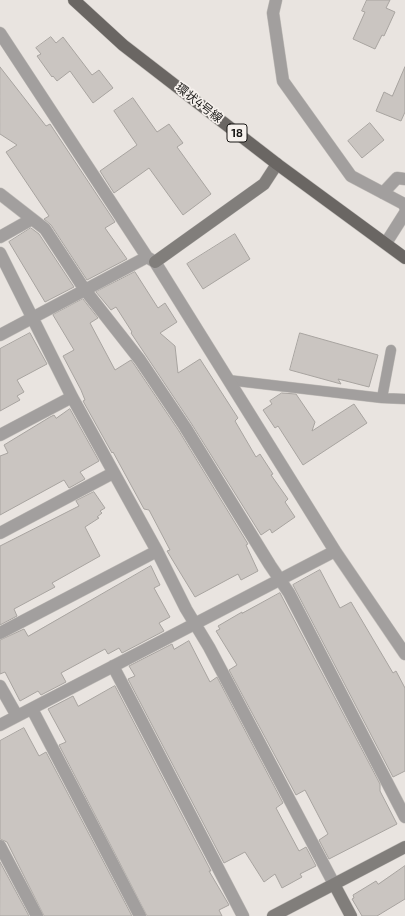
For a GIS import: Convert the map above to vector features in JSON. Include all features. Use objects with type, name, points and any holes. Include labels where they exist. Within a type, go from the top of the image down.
[{"type":"main road","name":"環状4号線","points":[[74,0],[123,45],[277,164],[405,258]]},
{"type":"street","points":[[276,0],[272,13],[283,81],[351,176],[404,204],[405,207]]},
{"type":"street","points":[[0,33],[151,260],[335,551],[405,654]]},
{"type":"street","points":[[0,335],[85,290],[151,260],[264,184],[277,164]]},
{"type":"street","points":[[383,193],[397,178],[405,179]]},
{"type":"street","points":[[0,194],[45,229],[85,290],[140,360],[185,427],[289,593],[405,817]]},
{"type":"street","points":[[386,243],[405,213]]},
{"type":"street","points":[[0,237],[32,219]]},
{"type":"street","points":[[0,252],[72,397],[157,551],[351,916]]},
{"type":"street","points":[[0,435],[72,397]]},
{"type":"street","points":[[0,533],[113,473]]},
{"type":"street","points":[[0,633],[157,551]]},
{"type":"street","points":[[0,725],[335,551]]},
{"type":"street","points":[[113,666],[243,916]]},
{"type":"street","points":[[0,686],[17,716]]},
{"type":"street","points":[[32,709],[140,916]]},
{"type":"street","points":[[0,846],[37,916]]},
{"type":"street","points":[[272,916],[405,847]]},
{"type":"lane","points":[[382,398],[391,350]]},
{"type":"lane","points":[[228,380],[382,398],[405,398]]},
{"type":"building","points":[[367,0],[390,0],[386,8],[395,12],[384,36],[382,35],[375,49],[353,39],[365,12],[362,11]]},
{"type":"building","points":[[51,37],[56,43],[63,37],[92,75],[99,70],[113,88],[93,103],[70,71],[57,81],[53,76],[52,77],[37,56],[41,54],[36,48]]},
{"type":"building","points":[[0,67],[46,126],[50,124],[115,222],[105,228],[127,259],[87,280],[51,225],[44,219],[49,216],[6,152],[17,145],[0,134]]},
{"type":"building","points":[[405,67],[405,112],[401,121],[376,111],[384,92],[392,96]]},
{"type":"building","points":[[133,98],[157,132],[169,124],[183,143],[177,147],[211,194],[183,215],[149,168],[114,193],[100,171],[137,145],[114,111]]},
{"type":"building","points":[[370,123],[384,140],[362,158],[348,141]]},
{"type":"building","points":[[31,228],[39,234],[74,287],[45,302],[9,242]]},
{"type":"building","points":[[235,234],[250,259],[203,289],[187,264]]},
{"type":"building","points":[[135,272],[158,308],[165,303],[177,322],[160,333],[175,346],[178,373],[200,359],[238,418],[235,421],[256,457],[260,454],[273,474],[271,475],[288,499],[285,502],[295,517],[272,533],[270,529],[261,535],[191,423],[131,333],[132,332],[116,307],[111,310],[96,292]]},
{"type":"building","points":[[83,299],[98,318],[90,323],[115,370],[131,360],[134,364],[179,431],[248,544],[246,545],[258,571],[241,580],[238,574],[195,597],[167,551],[170,550],[149,510],[144,509],[83,401],[85,400],[81,390],[63,356],[74,350],[53,315]]},
{"type":"building","points":[[30,333],[47,364],[17,380],[24,392],[17,396],[20,400],[0,411],[0,349]]},
{"type":"building","points":[[300,333],[378,355],[369,387],[338,379],[341,384],[290,370]]},
{"type":"building","points":[[282,393],[296,394],[315,422],[312,431],[354,404],[367,423],[303,465],[278,426],[275,428],[263,410],[272,404],[270,401]]},
{"type":"building","points":[[70,409],[99,461],[80,472],[85,479],[69,488],[64,480],[0,515],[0,456],[8,453],[4,445],[50,417],[54,415],[56,418]]},
{"type":"building","points":[[94,492],[105,508],[100,511],[102,513],[97,517],[99,518],[85,527],[100,556],[52,583],[55,587],[14,609],[17,616],[0,625],[0,546],[79,506],[76,501]]},
{"type":"building","points":[[151,566],[160,585],[154,588],[170,617],[159,623],[164,631],[122,653],[119,648],[108,654],[105,649],[61,673],[66,682],[41,695],[38,691],[20,701],[5,672],[0,674],[0,640],[24,629],[28,636]]},
{"type":"building","points":[[320,570],[340,608],[351,602],[393,673],[396,671],[405,688],[405,771],[393,777],[293,585]]},
{"type":"building","points":[[280,593],[380,784],[380,791],[397,824],[329,859],[319,840],[328,834],[305,790],[296,795],[229,670],[237,665],[216,631],[220,629],[218,626]]},
{"type":"building","points":[[189,641],[210,682],[217,677],[283,803],[276,808],[299,851],[306,847],[316,866],[300,874],[302,877],[282,888],[275,874],[264,882],[245,852],[224,863],[128,679],[135,676],[129,666],[172,644],[174,649]]},
{"type":"building","points":[[115,686],[211,871],[209,871],[229,905],[219,910],[222,916],[147,916],[59,745],[66,742],[48,709],[73,696],[78,706]]},
{"type":"building","points":[[24,728],[39,756],[46,752],[132,916],[44,916],[7,842],[0,839],[0,741]]},
{"type":"building","points":[[0,862],[29,916],[0,916]]},
{"type":"building","points":[[405,866],[405,899],[377,916],[362,916],[352,899],[354,898],[353,895],[376,881],[378,884]]}]
